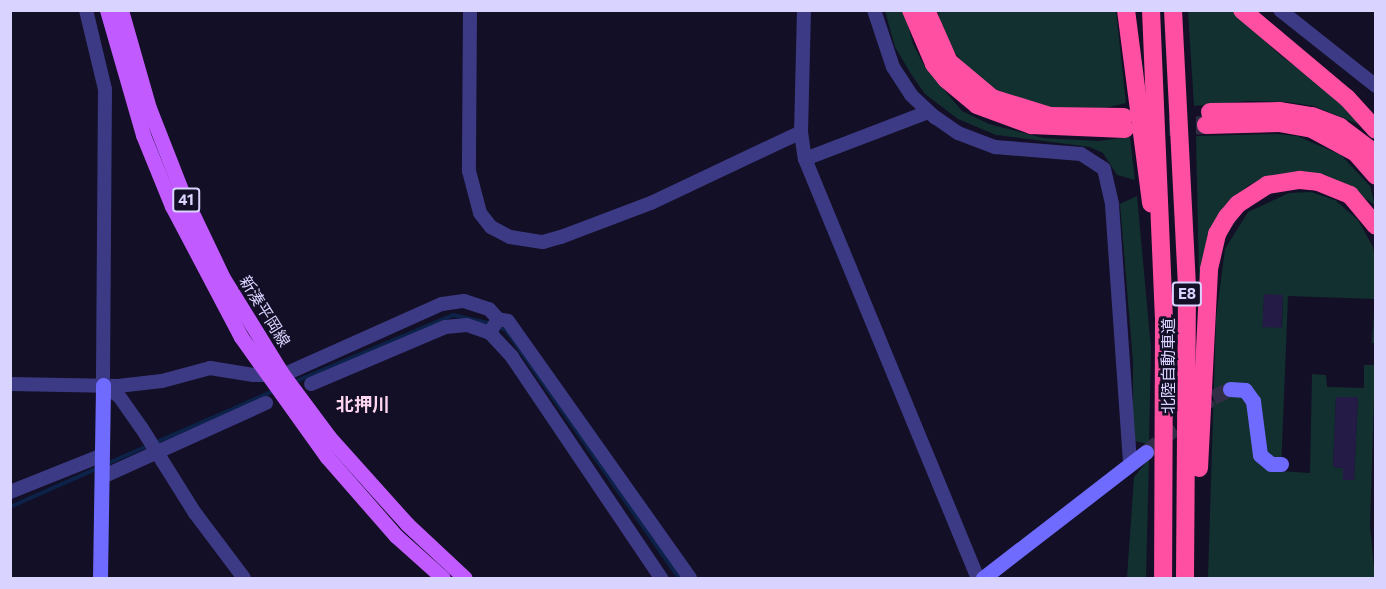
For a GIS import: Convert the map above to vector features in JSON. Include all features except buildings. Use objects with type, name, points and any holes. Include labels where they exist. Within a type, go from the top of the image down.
[{"type":"highway","points":[[911,10],[934,64],[946,79],[978,105],[1030,125],[1125,123],[1050,116],[992,98],[948,62],[926,10]]},
{"type":"highway","points":[[1126,10],[1164,318]]},
{"type":"highway","name":"北陸自動車道","points":[[1151,10],[1164,318],[1163,579]]},
{"type":"highway","name":"北陸自動車道","points":[[1173,10],[1187,302],[1185,579]]},
{"type":"highway","points":[[1242,10],[1347,98],[1376,130]]},
{"type":"highway","points":[[1376,154],[1340,126],[1312,116],[1278,111],[1206,119],[1279,123],[1312,129],[1356,153],[1376,176]]},
{"type":"highway","points":[[1191,579],[1209,269],[1218,234],[1227,217],[1252,193],[1283,181],[1300,180],[1318,182],[1350,195],[1376,226]]},
{"type":"main road","name":"新湊平岡線","points":[[107,10],[143,135],[198,262],[266,376],[342,475],[396,536],[443,579]]},
{"type":"main road","name":"新湊平岡線","points":[[121,10],[149,108],[182,192],[223,278],[283,375],[360,474],[465,579]]},
{"type":"street","points":[[86,10],[105,89],[100,579]]},
{"type":"street","points":[[470,10],[469,171],[480,213],[491,227],[510,237],[543,242],[561,237],[651,203],[801,132]]},
{"type":"street","points":[[804,10],[801,132],[805,159],[978,579]]},
{"type":"street","points":[[874,10],[893,67],[928,112],[958,133],[995,147],[1081,154],[1104,169],[1112,205],[1130,465]]},
{"type":"street","points":[[1280,10],[1376,86]]},
{"type":"street","points":[[805,159],[928,112]]},
{"type":"street","points":[[10,384],[103,385],[162,381],[210,368],[266,376],[283,375],[442,304],[473,304],[489,309],[498,319],[508,321],[690,579]]},
{"type":"street","points":[[490,333],[498,319]]},
{"type":"street","points":[[311,384],[445,327],[467,325],[490,333],[512,357],[658,577],[678,562]]},
{"type":"street","points":[[103,385],[119,396],[244,579]]},
{"type":"street","points":[[1230,389],[1245,390],[1253,400],[1257,414],[1260,455],[1271,464],[1281,464]]},
{"type":"street","points":[[102,477],[266,403]]},
{"type":"street","points":[[983,579],[1146,452]]},
{"type":"street","points":[[10,492],[100,456]]},
{"type":"green space","points":[[885,11],[904,11],[913,44],[925,67],[962,111],[989,124],[1043,138],[1098,141],[1130,137],[1135,180],[1117,175],[1103,153],[1090,147],[996,135],[958,119],[925,94],[911,74],[895,47]]},
{"type":"green space","points":[[938,11],[1116,11],[1126,103],[1105,108],[1050,107],[996,91],[973,74],[955,53],[942,31]]},
{"type":"green space","points":[[1188,11],[1232,11],[1280,55],[1339,100],[1360,125],[1314,106],[1287,102],[1248,101],[1194,106]]},
{"type":"green space","points":[[1277,134],[1297,136],[1341,155],[1370,186],[1375,205],[1357,193],[1300,173],[1268,177],[1249,185],[1227,205],[1209,240],[1199,279],[1196,136]]},
{"type":"green space","points":[[1311,192],[1335,200],[1358,220],[1373,247],[1376,265],[1375,343],[1372,343],[1375,299],[1288,296],[1281,471],[1310,473],[1312,374],[1326,375],[1327,387],[1364,388],[1364,365],[1375,365],[1370,526],[1375,578],[1208,578],[1216,319],[1225,249],[1248,212],[1289,193]],"holes":[[[1264,295],[1283,295],[1282,327],[1263,326]],[[1336,397],[1358,398],[1354,480],[1343,479],[1343,468],[1333,467]]]},
{"type":"green space","points":[[1137,196],[1151,348],[1149,444],[1133,441],[1133,362],[1120,204]]},
{"type":"green space","points":[[1149,459],[1146,578],[1127,578],[1134,477]]},
{"type":"waterway","points":[[294,382],[453,315],[491,324]]},
{"type":"waterway","points":[[498,327],[506,330],[679,578]]},
{"type":"waterway","points":[[104,465],[273,391]]},
{"type":"waterway","points":[[10,507],[98,468]]},
{"type":"tunnel","points":[[1142,128],[1206,125]]},
{"type":"tunnel","points":[[1146,452],[1213,397],[1230,389]]},
{"type":"district","name":"北押川","points":[[363,404]]}]
